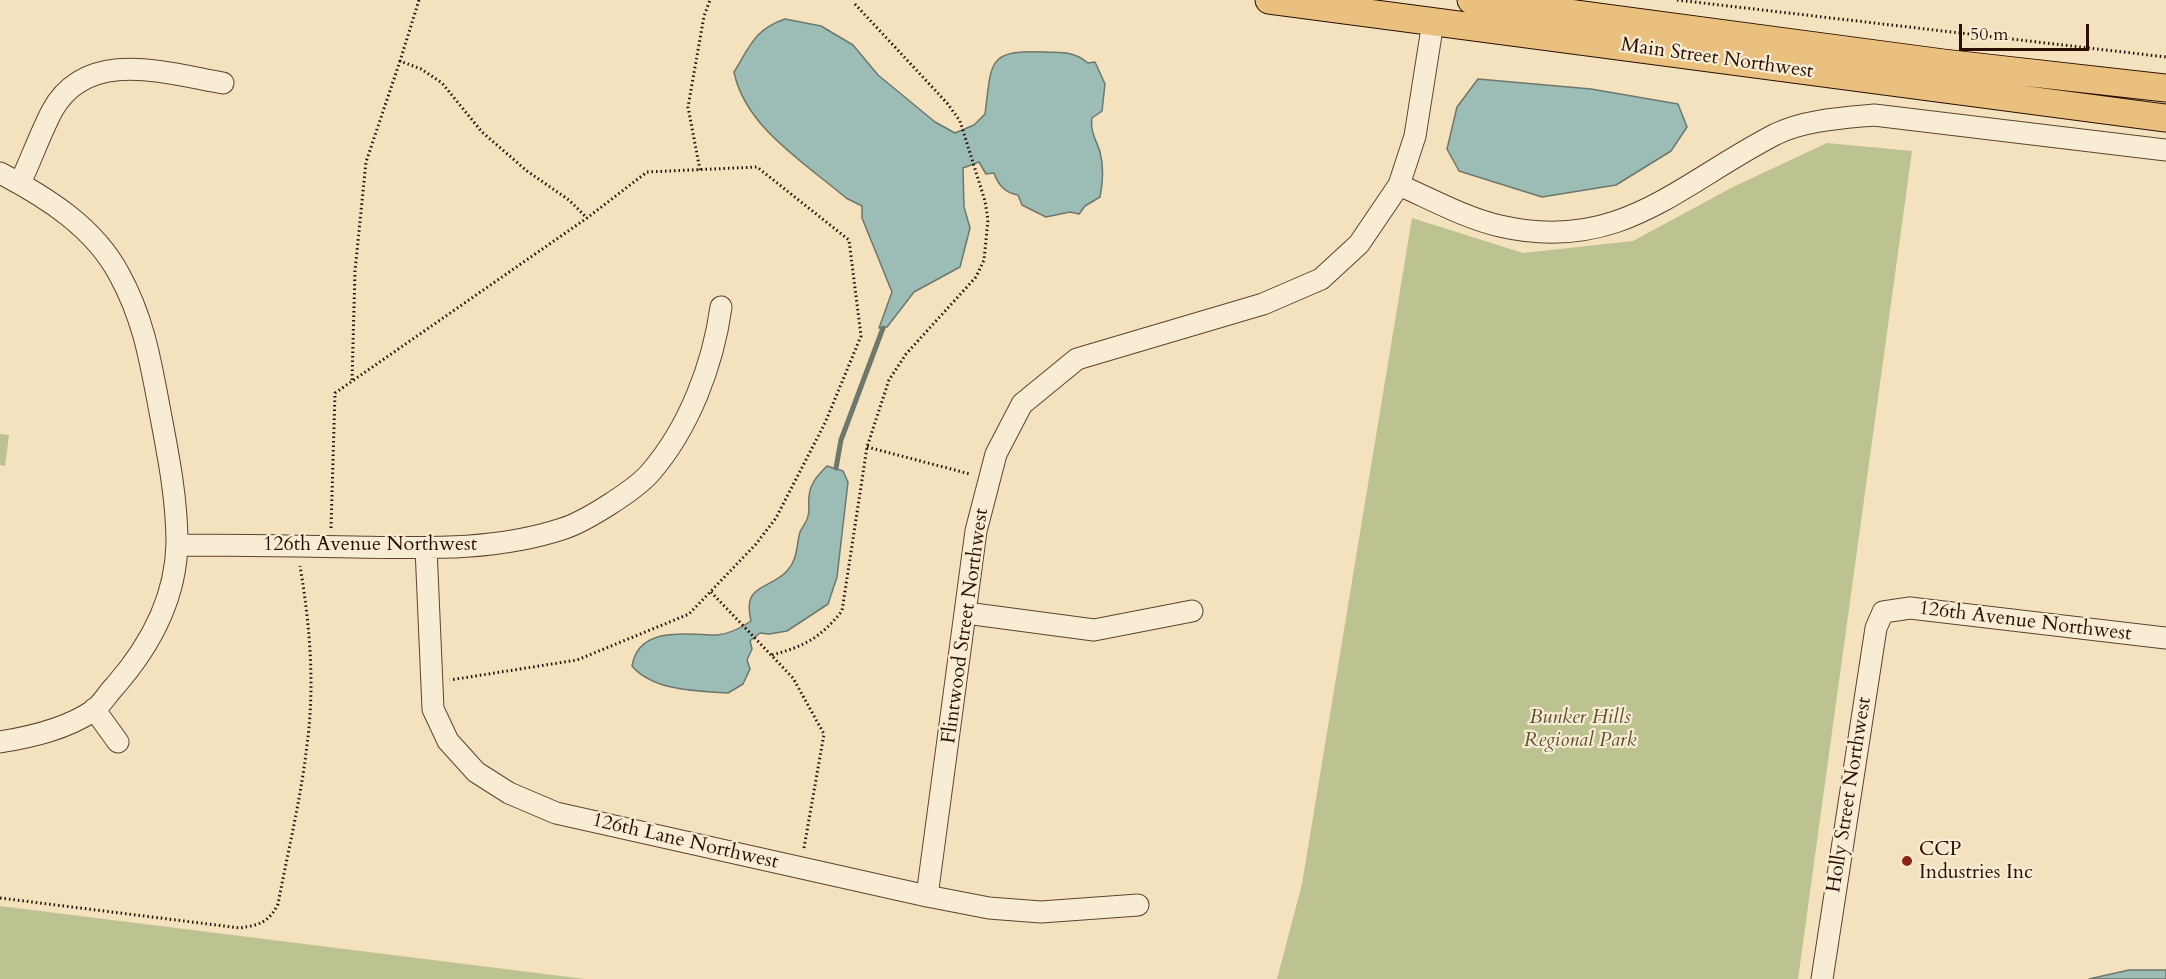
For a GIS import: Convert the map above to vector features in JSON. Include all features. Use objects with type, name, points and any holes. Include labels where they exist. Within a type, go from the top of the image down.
[{"type":"main road","name":"Main Street Northwest","points":[[1269,0],[2166,118]]},
{"type":"main road","name":"Main Street Northwest","points":[[1471,0],[1943,63],[2166,87]]},
{"type":"street","name":"Flintwood Street Northwest","points":[[927,896],[976,531],[996,454],[1022,404],[1077,358],[1263,304],[1321,279],[1359,244],[1399,185],[1415,136],[1433,21]]},
{"type":"street","points":[[20,183],[53,110],[74,84],[101,71],[140,68],[223,83]]},
{"type":"street","points":[[1399,185],[1499,226],[1539,232],[1586,229],[1618,222],[1647,211],[1778,134],[1829,119],[1874,115],[2166,150]]},
{"type":"street","points":[[0,173],[20,183],[88,231],[119,273],[147,337],[173,480],[177,545],[170,590],[157,629],[134,665],[94,710],[32,737],[0,742]]},
{"type":"street","name":"126th Avenue Northwest","points":[[177,545],[426,548],[492,545],[564,529],[602,509],[649,474],[683,424],[717,342],[721,308]]},
{"type":"street","name":"126th Lane Northwest","points":[[426,548],[430,683],[433,709],[448,741],[476,772],[509,793],[556,813],[989,908],[1041,912],[1138,905]]},
{"type":"street","name":"126th Avenue Northwest","points":[[1883,612],[1910,608],[2166,638]]},
{"type":"street","points":[[966,613],[1094,630],[1192,611]]},
{"type":"street","name":"Holly Street Northwest","points":[[1822,979],[1876,628],[1883,612]]},
{"type":"street","points":[[94,710],[118,742]]},
{"type":"path","points":[[352,382],[355,271],[366,162],[419,0]]},
{"type":"path","points":[[700,170],[688,107],[704,16],[710,0]]},
{"type":"path","points":[[1677,0],[2166,57]]},
{"type":"path","points":[[772,656],[804,646],[826,630],[842,611],[867,447],[889,380],[906,354],[976,277],[984,260],[988,220],[985,201],[960,121],[947,103],[853,2]]},
{"type":"path","points":[[400,61],[421,69],[442,83],[482,132],[528,171],[569,200],[587,218]]},
{"type":"path","points":[[331,547],[335,393],[587,218],[647,172],[757,167],[849,240],[861,336],[825,423],[776,518],[756,544],[690,614],[577,660],[430,683]]},
{"type":"path","points":[[867,447],[990,479]]},
{"type":"path","points":[[0,898],[240,928],[261,925],[272,916],[278,903],[308,744],[311,676],[307,608],[297,546]]},
{"type":"path","points":[[710,591],[793,678],[824,734],[801,868]]},
{"type":"green space","name":"Bunker Hills Regional Park","points":[[1827,143],[1912,151],[1798,979],[1277,979],[1302,884],[1412,218],[1523,253],[1633,241],[1733,187]]},
{"type":"green space","points":[[0,434],[9,435],[5,466],[0,465]]},
{"type":"green space","points":[[0,906],[585,979],[0,979]]},
{"type":"water","points":[[785,19],[821,26],[853,45],[878,75],[935,122],[955,133],[974,125],[985,114],[991,72],[1001,57],[1011,53],[1057,52],[1068,53],[1088,63],[1095,62],[1105,84],[1102,111],[1092,118],[1093,131],[1102,163],[1100,197],[1085,206],[1079,214],[1070,212],[1046,217],[1022,205],[1018,195],[1003,188],[994,173],[986,174],[979,162],[963,168],[964,207],[970,228],[960,267],[914,292],[887,327],[879,328],[892,292],[862,218],[862,206],[846,198],[795,157],[763,127],[740,92],[734,72],[749,46],[760,33]]},
{"type":"water","points":[[1478,79],[1591,89],[1678,104],[1687,127],[1671,151],[1616,185],[1542,197],[1459,171],[1447,149],[1457,107]]},
{"type":"water","points":[[827,466],[843,471],[848,482],[837,577],[828,604],[787,631],[760,633],[750,641],[752,649],[747,660],[750,669],[743,684],[728,693],[663,685],[641,674],[632,666],[636,653],[654,638],[679,634],[717,635],[735,630],[751,621],[749,609],[753,594],[780,577],[793,562],[800,532],[809,514],[811,488]]},
{"type":"water","points":[[2129,970],[2166,970],[2166,979],[2089,979]]},
{"type":"waterway","points":[[836,468],[841,440],[883,328]]},
{"type":"place","name":"CCP Industries Inc","points":[[1907,861]]}]
